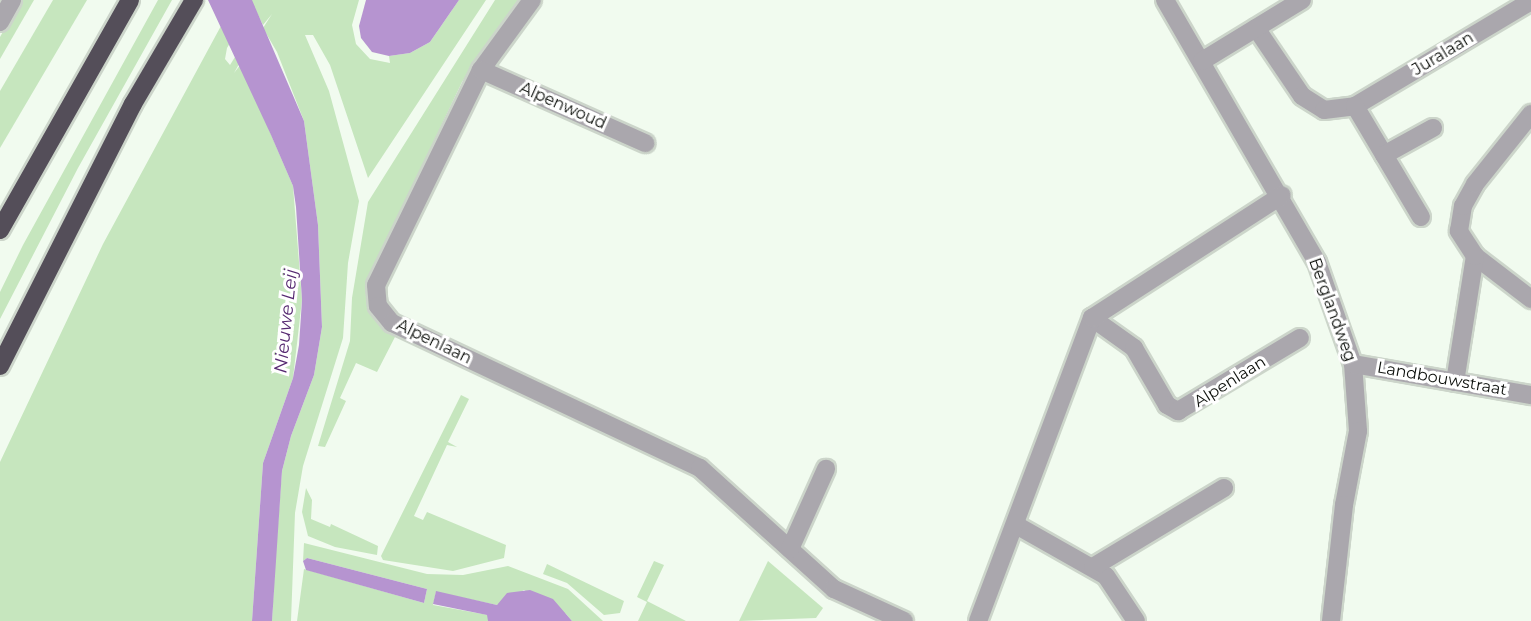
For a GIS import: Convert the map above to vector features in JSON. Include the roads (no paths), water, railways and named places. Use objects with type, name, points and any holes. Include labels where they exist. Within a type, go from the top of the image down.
[{"type":"highway","points":[[0,230],[130,0]]},
{"type":"highway","points":[[0,366],[128,114],[190,6]]},
{"type":"street","points":[[0,22],[12,0]]},
{"type":"street","name":"Alpenlaan","points":[[532,0],[481,70],[376,285],[378,306],[392,323],[700,468],[834,589],[904,621]]},
{"type":"street","name":"Berglandweg","points":[[1165,0],[1282,195],[1317,262],[1353,364],[1358,431],[1344,505],[1330,621]]},
{"type":"street","points":[[1202,61],[1302,0]]},
{"type":"street","name":"Juralaan","points":[[1257,28],[1302,96],[1324,110],[1355,106],[1531,1]]},
{"type":"street","name":"Alpenwoud","points":[[481,70],[645,142]]},
{"type":"street","points":[[1355,106],[1421,217]]},
{"type":"street","points":[[1531,114],[1475,184],[1463,206],[1460,231],[1475,256],[1531,299]]},
{"type":"street","points":[[1384,155],[1433,128]]},
{"type":"street","points":[[978,621],[1092,318],[1282,195]]},
{"type":"street","points":[[1455,382],[1475,256]]},
{"type":"street","name":"Alpenlaan","points":[[1092,318],[1134,348],[1167,405],[1178,411],[1300,338]]},
{"type":"street","name":"Landbouwstraat","points":[[1353,364],[1531,395]]},
{"type":"street","points":[[790,549],[826,468]]},
{"type":"street","points":[[1093,567],[1224,488]]},
{"type":"street","points":[[1016,525],[1093,567],[1116,588],[1136,621]]},
{"type":"water label","name":"Nieuwe Leij","points":[[286,321]]}]
